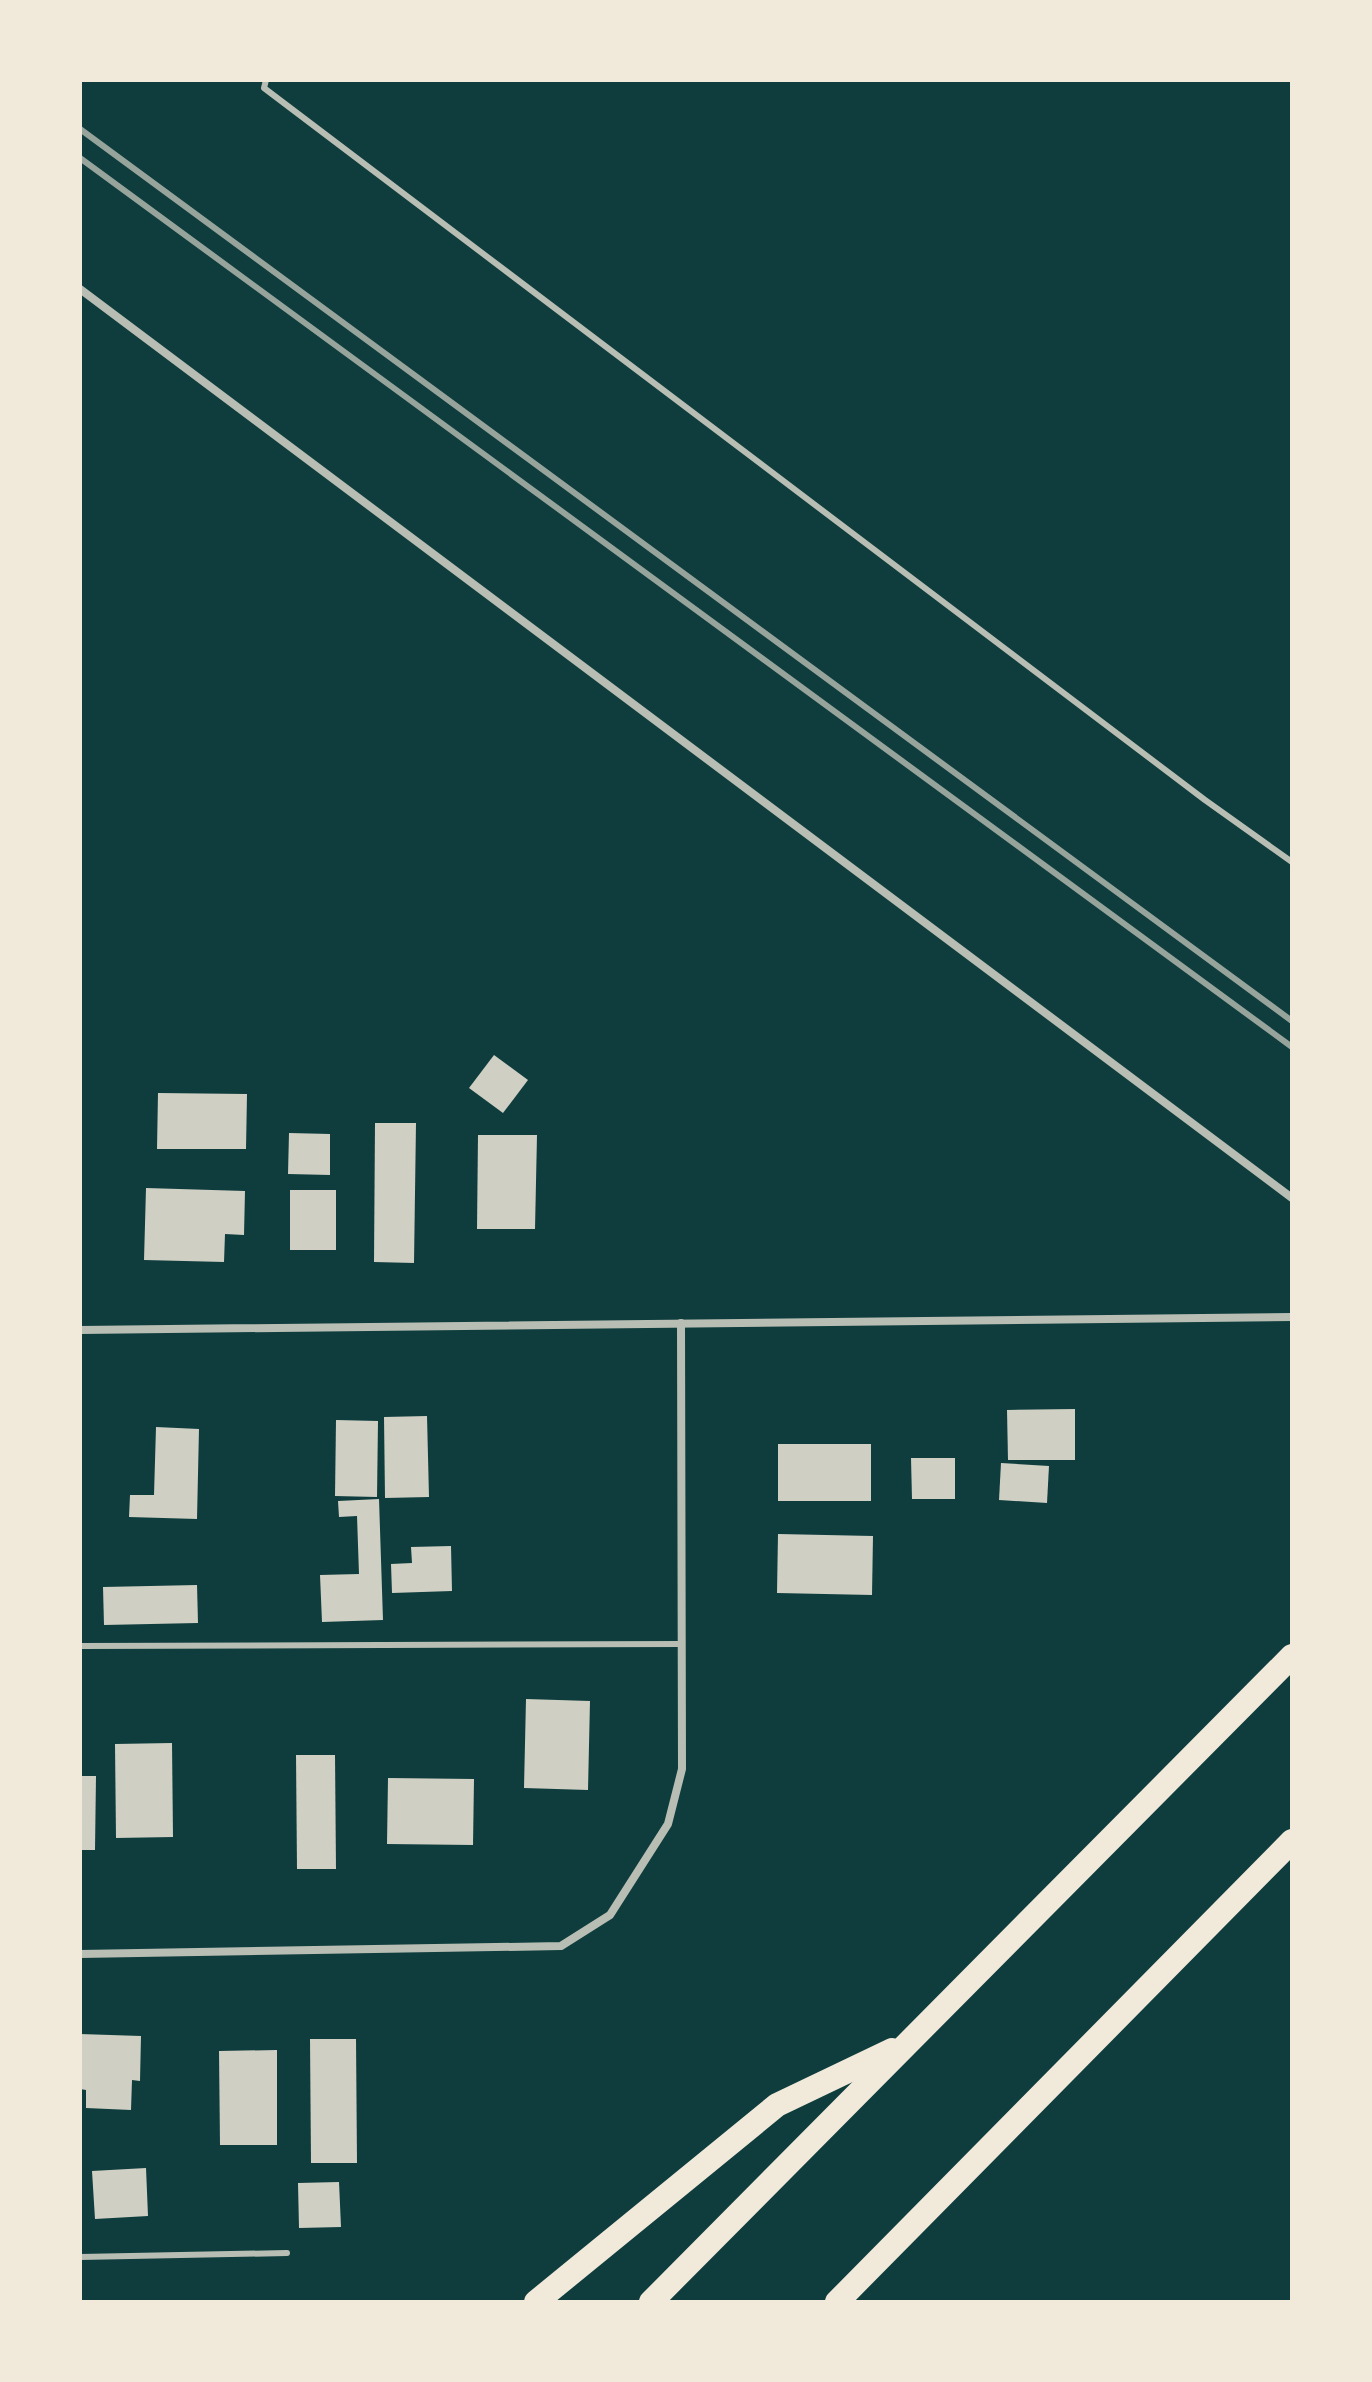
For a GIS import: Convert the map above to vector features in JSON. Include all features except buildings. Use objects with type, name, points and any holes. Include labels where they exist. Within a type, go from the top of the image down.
[{"type":"highway","points":[[651,2302],[1292,1656]]},
{"type":"highway","points":[[837,2302],[1292,1841]]},
{"type":"highway","points":[[536,2302],[777,2105],[908,2042]]},
{"type":"street","points":[[80,289],[1292,1198]]},
{"type":"street","points":[[80,1330],[1292,1317]]},
{"type":"street","points":[[80,1954],[561,1946],[610,1915],[668,1824],[682,1769],[681,1323]]},
{"type":"lane","points":[[266,80],[264,88],[277,98],[1205,800],[1292,862]]},
{"type":"lane","points":[[80,1646],[682,1644]]},
{"type":"lane","points":[[80,2257],[287,2253]]},
{"type":"railway","points":[[80,129],[1292,1021]]},
{"type":"railway","points":[[80,158],[1292,1047]]}]
